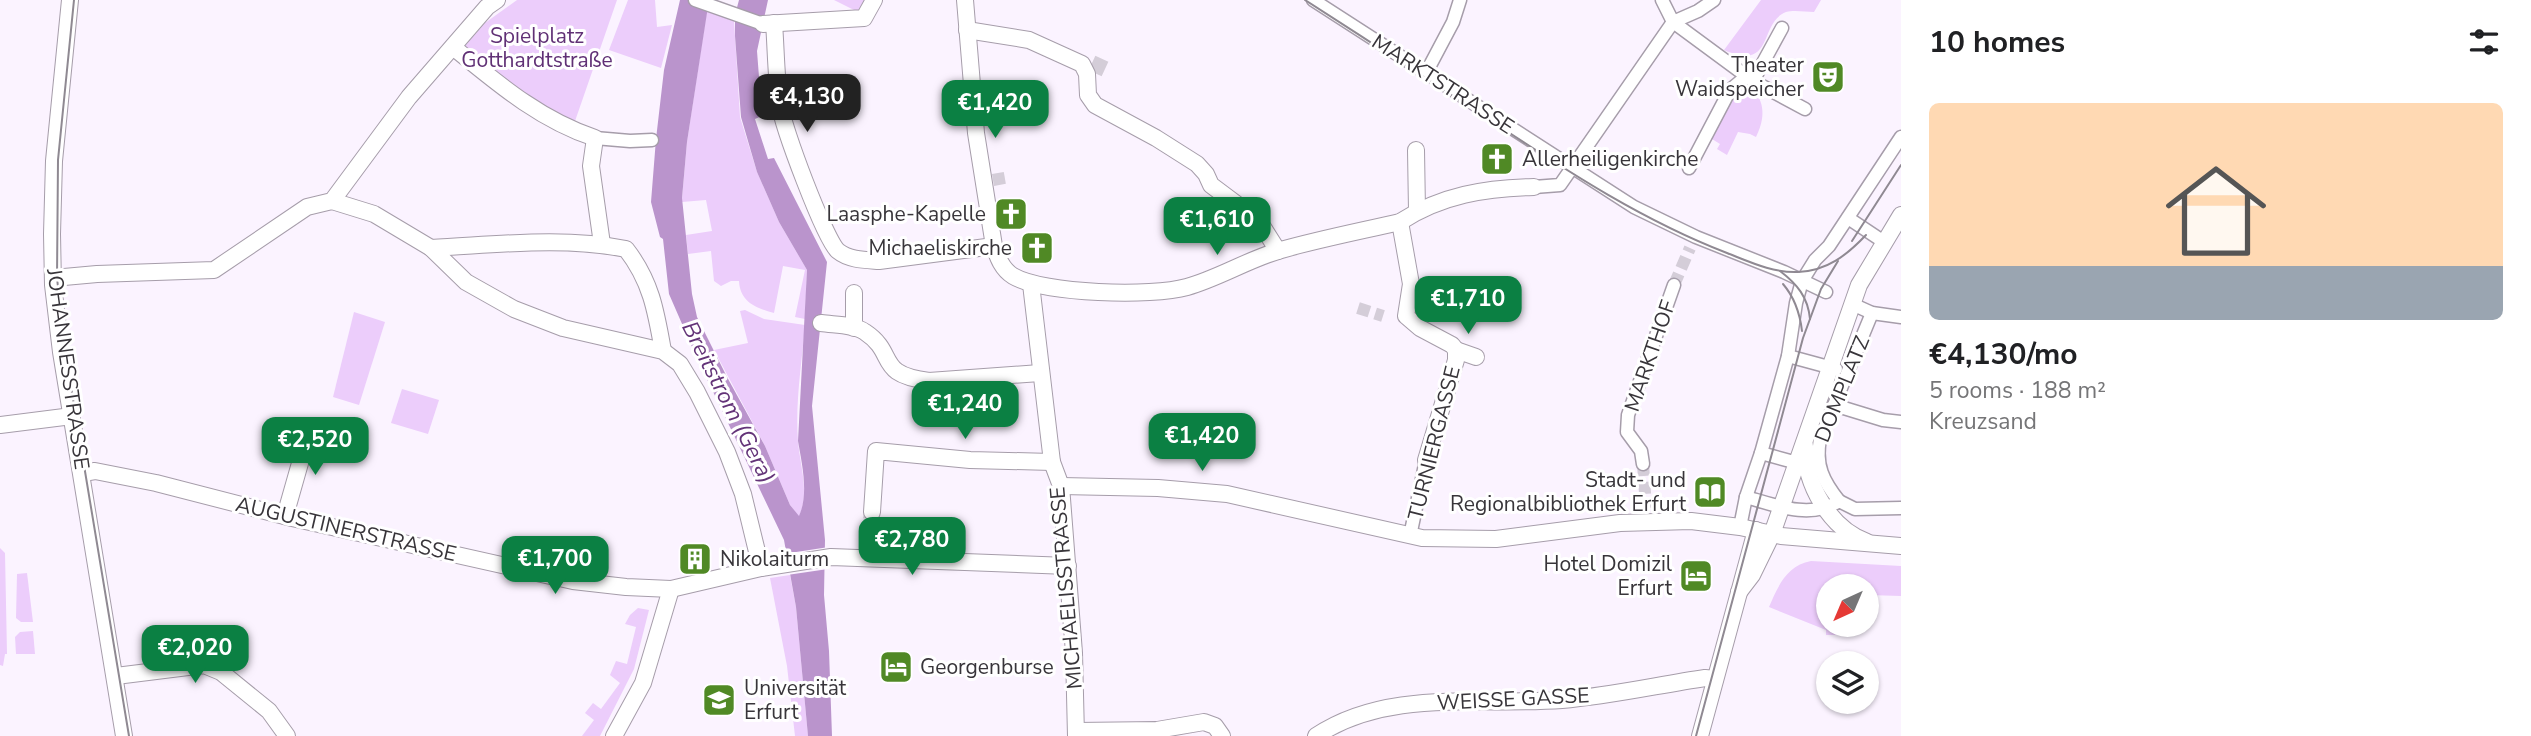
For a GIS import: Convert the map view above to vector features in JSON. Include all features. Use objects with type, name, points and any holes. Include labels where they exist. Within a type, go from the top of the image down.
[{"type":"street","name":"JOHANNESSTRASSE","points":[[70,0],[54,161],[53,278],[72,416],[124,736]]},
{"type":"street","points":[[332,201],[410,97],[487,7],[497,0]]},
{"type":"street","points":[[695,0],[769,24],[864,18],[874,0]]},
{"type":"street","points":[[965,0],[976,133],[994,246],[1000,264],[1011,275],[1031,284],[1116,293],[1168,291],[1187,287],[1278,251],[1400,222],[1417,211],[1462,193],[1560,185],[1673,22],[1698,11],[1714,0]]},
{"type":"street","name":"MARKTSTRASSE","points":[[1313,0],[1693,243],[1784,271],[1826,292]]},
{"type":"street","name":"MARKTSTRASSE","points":[[1427,71],[1454,22],[1460,0]]},
{"type":"street","points":[[1662,0],[1673,22],[1750,79],[1805,109]]},
{"type":"street","points":[[769,24],[780,107],[793,149],[827,236],[836,249],[861,260],[879,261],[994,246]]},
{"type":"street","points":[[1689,168],[1730,90],[1750,79],[1782,28]]},
{"type":"street","points":[[967,30],[1029,40],[1087,63],[1088,95],[1095,105],[1197,164],[1211,185],[1222,188],[1259,221],[1278,251]]},
{"type":"street","points":[[453,47],[533,110],[576,132],[595,138],[652,140]]},
{"type":"street","points":[[1756,530],[1746,497],[1788,356],[1802,281],[1848,218],[1901,137]]},
{"type":"street","points":[[595,138],[591,166],[602,244]]},
{"type":"street","points":[[1416,150],[1417,211]]},
{"type":"street","points":[[53,278],[214,270],[307,207],[332,201],[374,214],[431,248],[466,282],[514,309],[563,328],[663,351],[680,364],[727,452],[765,567]]},
{"type":"street","name":"DOMPLATZ","points":[[1700,736],[1739,592],[1752,575],[1756,530],[1781,507],[1852,304],[1870,263],[1901,215]]},
{"type":"street","points":[[1848,218],[1878,238]]},
{"type":"street","name":"TURNIERGASSE","points":[[1400,222],[1411,284],[1406,316],[1418,333],[1476,357]]},
{"type":"street","points":[[431,248],[552,243],[602,244],[626,249],[638,264],[653,296],[663,351]]},
{"type":"street","name":"MICHAELISSTRASSE","points":[[1031,284],[1052,462],[1061,486],[1068,566],[1076,733]]},
{"type":"street","name":"MARKTHOF","points":[[1643,464],[1638,445],[1627,432],[1628,415],[1674,285]]},
{"type":"street","points":[[854,293],[854,328]]},
{"type":"street","points":[[1852,304],[1872,313],[1901,317]]},
{"type":"street","name":"DOMPLATZ","points":[[1872,313],[1820,439],[1817,455],[1819,470],[1829,489],[1832,504],[1851,534],[1872,545]]},
{"type":"street","points":[[821,323],[864,331],[876,342],[892,368],[911,378],[929,381],[1040,373]]},
{"type":"street","name":"TURNIERGASSE","points":[[1410,536],[1426,460],[1456,360],[1456,350]]},
{"type":"street","points":[[1788,356],[1829,367]]},
{"type":"street","points":[[1834,405],[1883,420],[1901,422]]},
{"type":"street","points":[[0,425],[72,416]]},
{"type":"street","points":[[285,516],[310,428]]},
{"type":"street","name":"DOMPLATZ","points":[[1807,430],[1806,463],[1816,493],[1832,504]]},
{"type":"street","points":[[872,513],[876,451],[970,460],[1052,462]]},
{"type":"street","points":[[1761,453],[1790,461]]},
{"type":"street","name":"AUGUSTINERSTRASSE","points":[[83,473],[95,471],[156,483],[285,516],[573,582],[671,589],[765,567],[867,550],[1068,566]]},
{"type":"street","points":[[1061,486],[1158,488],[1227,494],[1410,536],[1496,539],[1647,521],[1691,521],[1872,545],[1901,546]]},
{"type":"street","points":[[1746,497],[1790,510],[1832,504],[1855,509],[1901,508]]},
{"type":"street","points":[[614,736],[643,683],[671,589]]},
{"type":"street","points":[[116,676],[204,665],[221,672],[272,717],[287,736]]},
{"type":"street","name":"WEISSE GASSE","points":[[1316,736],[1331,726],[1390,707],[1461,701],[1562,700],[1705,678],[1715,679]]},
{"type":"street","points":[[1076,733],[1157,730],[1204,722],[1215,726],[1222,736]]},
{"type":"green space","name":"Spielplatz Gotthardtstraße","points":[[517,0],[617,0],[574,124],[546,111],[485,66],[465,46],[485,23]]},
{"type":"green space","points":[[628,0],[655,0],[657,27],[672,25],[661,68],[609,50]]},
{"type":"green space","points":[[834,0],[865,0],[858,12]]},
{"type":"green space","points":[[1761,0],[1821,0],[1814,12],[1789,11],[1777,18],[1759,51],[1751,55],[1740,55],[1724,50]]},
{"type":"green space","points":[[707,10],[734,20],[740,117],[757,172],[779,222],[807,270],[805,319],[795,317],[805,270],[783,266],[774,313],[750,303],[742,294],[739,281],[731,281],[721,286],[714,281],[711,251],[688,254],[686,235],[712,231],[706,200],[682,202],[687,142]]},
{"type":"green space","points":[[1744,88],[1754,90],[1758,96],[1763,113],[1761,125],[1756,137],[1738,132],[1727,155],[1717,149],[1720,144],[1712,139],[1734,94]]},
{"type":"green space","points":[[745,310],[764,319],[805,325],[797,412],[804,489],[799,517],[790,505],[765,446],[714,350],[748,343],[740,311]]},
{"type":"green space","points":[[354,312],[385,322],[359,405],[333,397]]},
{"type":"green space","points":[[402,389],[439,400],[428,434],[391,423]]},
{"type":"green space","points":[[0,548],[5,553],[7,654],[3,666],[0,665]]},
{"type":"green space","points":[[1811,561],[1901,566],[1901,596],[1880,595],[1880,574],[1816,574],[1816,626],[1769,607],[1780,584],[1790,572]]},
{"type":"green space","points":[[27,573],[33,622],[21,622],[16,618],[17,574]]},
{"type":"green space","points":[[790,575],[796,607],[808,736],[795,736],[787,666],[770,578]]},
{"type":"green space","points":[[638,608],[649,610],[634,669],[600,736],[582,736],[594,720],[585,713],[593,703],[601,709],[620,683],[610,675],[616,661],[627,664],[636,627],[625,624]]},
{"type":"green space","points":[[33,631],[35,654],[16,654],[15,637],[20,632]]},
{"type":"water","name":"Breitstrom (Gera)","points":[[680,0],[709,0],[687,142],[682,198],[697,317],[765,446],[790,505],[799,516],[804,498],[798,441],[807,270],[779,222],[757,172],[741,117],[735,36],[735,15],[739,0],[768,0],[757,51],[762,116],[755,119],[768,159],[774,158],[827,262],[812,406],[825,540],[824,595],[832,736],[808,736],[796,607],[784,540],[669,294],[663,239],[660,237],[651,202],[664,70]]},
{"type":"pier","points":[[829,547],[828,569],[787,575],[783,554]]},
{"type":"tunnel","points":[[1092,63],[1105,69]]},
{"type":"tunnel","points":[[993,180],[1010,177]]},
{"type":"tunnel","points":[[1674,285],[1690,248]]},
{"type":"tunnel","points":[[1358,308],[1383,316]]},
{"type":"tunnel","points":[[1643,464],[1646,508]]},
{"type":"tunnel","points":[[868,543],[872,512]]},
{"type":"tram line","points":[[74,0],[58,160],[57,278],[65,351],[129,736]]},
{"type":"tram line","points":[[1305,0],[1580,178],[1637,211],[1696,240],[1762,266],[1798,272],[1818,269],[1836,261],[1866,235]]},
{"type":"tram line","points":[[1852,241],[1901,165]]},
{"type":"tram line","points":[[1696,736],[1803,338],[1821,289],[1838,261]]},
{"type":"tram line","points":[[1780,271],[1801,292],[1810,319]]},
{"type":"tram line","points":[[1783,284],[1796,306],[1802,331]]},
{"type":"place","name":"Theater Waidspeicher","points":[[1828,77]]},
{"type":"place","name":"Allerheiligenkirche","points":[[1497,159]]},
{"type":"place","name":"Laasphe-Kapelle","points":[[1011,214]]},
{"type":"place","name":"Michaeliskirche","points":[[1037,248]]},
{"type":"place","name":"Stadt- und Regionalbibliothek Erfurt","points":[[1710,492]]},
{"type":"place","name":"Nikolaiturm","points":[[695,559]]},
{"type":"place","name":"Hotel Domizil Erfurt","points":[[1696,576]]},
{"type":"place","name":"Georgenburse","points":[[896,667]]},
{"type":"place","name":"Universität Erfurt","points":[[719,700]]}]
